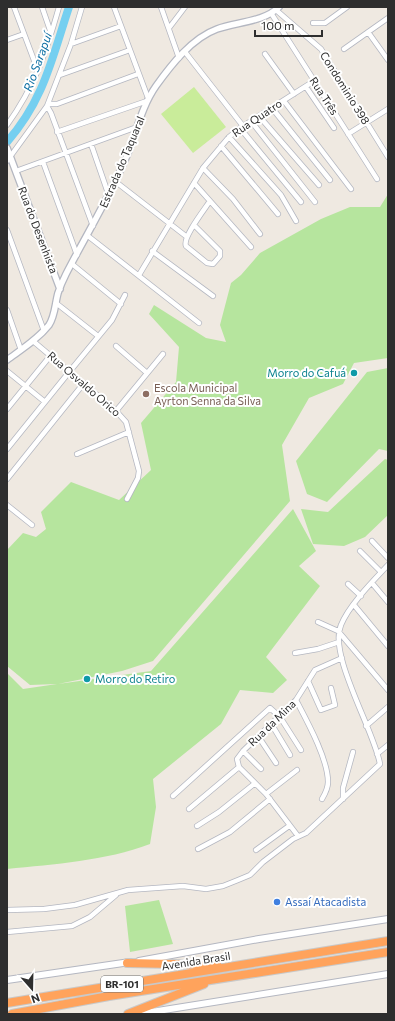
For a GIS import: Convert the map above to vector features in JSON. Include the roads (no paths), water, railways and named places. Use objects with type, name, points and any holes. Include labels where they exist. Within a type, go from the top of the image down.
[{"type":"highway","name":"Avenida Brasil","points":[[7,1003],[388,941]]},
{"type":"highway","name":"Avenida Brasil","points":[[12,1014],[218,978],[388,952]]},
{"type":"highway","points":[[127,963],[238,965]]},
{"type":"highway","points":[[128,1014],[218,978]]},
{"type":"main road","name":"Avenida Brasil","points":[[7,980],[127,963],[258,939],[388,920]]},
{"type":"main road","points":[[139,1014],[179,1011],[388,974]]},
{"type":"street","points":[[14,7],[38,71]]},
{"type":"street","points":[[42,7],[51,33]]},
{"type":"street","points":[[7,125],[29,92],[38,71],[59,7]]},
{"type":"street","points":[[9,159],[47,105],[60,75],[82,7]]},
{"type":"street","points":[[57,132],[148,100],[114,7]]},
{"type":"street","points":[[161,7],[180,58]]},
{"type":"street","points":[[169,28],[185,7]]},
{"type":"street","points":[[313,23],[325,23],[347,7]]},
{"type":"street","name":"Estrada do Taquaral","points":[[7,360],[33,341],[44,331],[52,320],[60,289],[116,182],[148,100],[180,58],[200,38],[216,29],[275,10]]},
{"type":"street","name":"Rua Três","points":[[275,10],[314,81],[377,179]]},
{"type":"street","name":"Condominio 398","points":[[275,10],[321,49],[388,157]]},
{"type":"street","points":[[344,49],[388,18]]},
{"type":"street","points":[[70,44],[121,26]]},
{"type":"street","points":[[368,32],[388,60]]},
{"type":"street","points":[[7,40],[24,34]]},
{"type":"street","points":[[60,75],[130,50]]},
{"type":"street","points":[[185,52],[241,127],[301,202]]},
{"type":"street","points":[[264,54],[294,94]]},
{"type":"street","points":[[47,105],[57,104],[138,74]]},
{"type":"street","name":"Rua Quatro","points":[[139,275],[169,222],[203,168],[229,137],[241,127],[314,81]]},
{"type":"street","points":[[306,87],[334,128]]},
{"type":"street","points":[[284,101],[351,189]]},
{"type":"street","points":[[47,105],[93,226]]},
{"type":"street","points":[[272,108],[330,180]]},
{"type":"street","points":[[348,134],[388,109]]},
{"type":"street","points":[[260,116],[319,185]]},
{"type":"street","points":[[251,121],[315,202]]},
{"type":"street","points":[[16,172],[137,127]]},
{"type":"street","points":[[229,137],[281,195],[296,221]]},
{"type":"street","points":[[91,144],[109,196]]},
{"type":"street","points":[[221,146],[278,214]]},
{"type":"street","points":[[383,149],[388,146]]},
{"type":"street","name":"Rua do Desenhista","points":[[7,148],[9,159],[16,172],[60,289]]},
{"type":"street","points":[[43,162],[77,255]]},
{"type":"street","points":[[203,168],[233,199],[260,234]]},
{"type":"street","points":[[116,182],[169,222],[186,237]]},
{"type":"street","points":[[194,184],[251,248]]},
{"type":"street","points":[[194,224],[219,248],[220,256],[211,264],[188,248],[185,244],[186,237],[194,224],[210,201]]},
{"type":"street","points":[[7,230],[44,331]]},
{"type":"street","points":[[88,236],[198,322]]},
{"type":"street","points":[[152,251],[213,296]]},
{"type":"street","points":[[72,264],[121,304]]},
{"type":"street","points":[[7,449],[112,320],[125,295]]},
{"type":"street","points":[[56,303],[98,336]]},
{"type":"street","points":[[7,310],[21,350]]},
{"type":"street","name":"Rua Osvaldo Orico","points":[[33,341],[84,383],[116,411],[126,422],[139,471],[138,478],[127,500]]},
{"type":"street","points":[[116,346],[147,373]]},
{"type":"street","points":[[116,411],[163,354]]},
{"type":"street","points":[[7,409],[51,355]]},
{"type":"street","points":[[7,371],[45,402]]},
{"type":"street","points":[[7,479],[84,383]]},
{"type":"street","points":[[77,454],[129,432]]},
{"type":"street","points":[[7,505],[32,525]]},
{"type":"street","points":[[372,541],[388,558]]},
{"type":"street","points":[[360,551],[381,572]]},
{"type":"street","points":[[7,910],[44,909],[75,904],[128,890],[182,886],[206,889],[223,886],[250,875],[263,862],[298,836],[306,833],[379,766],[377,754],[342,658],[338,631],[343,619],[388,565]]},
{"type":"street","points":[[372,583],[388,602]]},
{"type":"street","points":[[348,584],[361,596]]},
{"type":"street","points":[[354,605],[388,646]]},
{"type":"street","points":[[318,622],[338,631],[388,690]]},
{"type":"street","points":[[295,653],[318,649],[339,642]]},
{"type":"street","name":"Rua da Mina","points":[[239,767],[237,759],[243,751],[272,725],[296,700],[317,668],[342,658]]},
{"type":"street","points":[[308,681],[321,710],[335,705],[331,688]]},
{"type":"street","points":[[296,700],[310,727],[327,775],[328,788],[322,799]]},
{"type":"street","points":[[366,726],[388,707]]},
{"type":"street","points":[[173,796],[268,709],[271,709],[280,717],[301,750]]},
{"type":"street","points":[[272,725],[290,755]]},
{"type":"street","points":[[258,736],[276,763]]},
{"type":"street","points":[[377,754],[388,746]]},
{"type":"street","points":[[243,751],[261,769]]},
{"type":"street","points":[[343,799],[343,788],[353,752]]},
{"type":"street","points":[[189,810],[239,767],[254,784],[266,794],[298,836]]},
{"type":"street","points":[[266,794],[297,770]]},
{"type":"street","points":[[197,826],[219,812],[254,784]]},
{"type":"street","points":[[198,849],[230,832],[270,799]]},
{"type":"street","points":[[256,850],[289,826]]},
{"type":"street","points":[[7,932],[72,926],[90,917],[117,894]]},
{"type":"waterway","name":"Rio Sarapuí","points":[[7,142],[20,126],[30,110],[46,78],[69,7]]},
{"type":"place","name":"Morro do Cafuá","points":[[354,373]]},
{"type":"place","name":"Escola Municipal Ayrton Senna da Silva","points":[[146,394]]},
{"type":"place","name":"Morro do Retiro","points":[[87,679]]},
{"type":"place","name":"Assaí Atacadista","points":[[277,902]]}]
